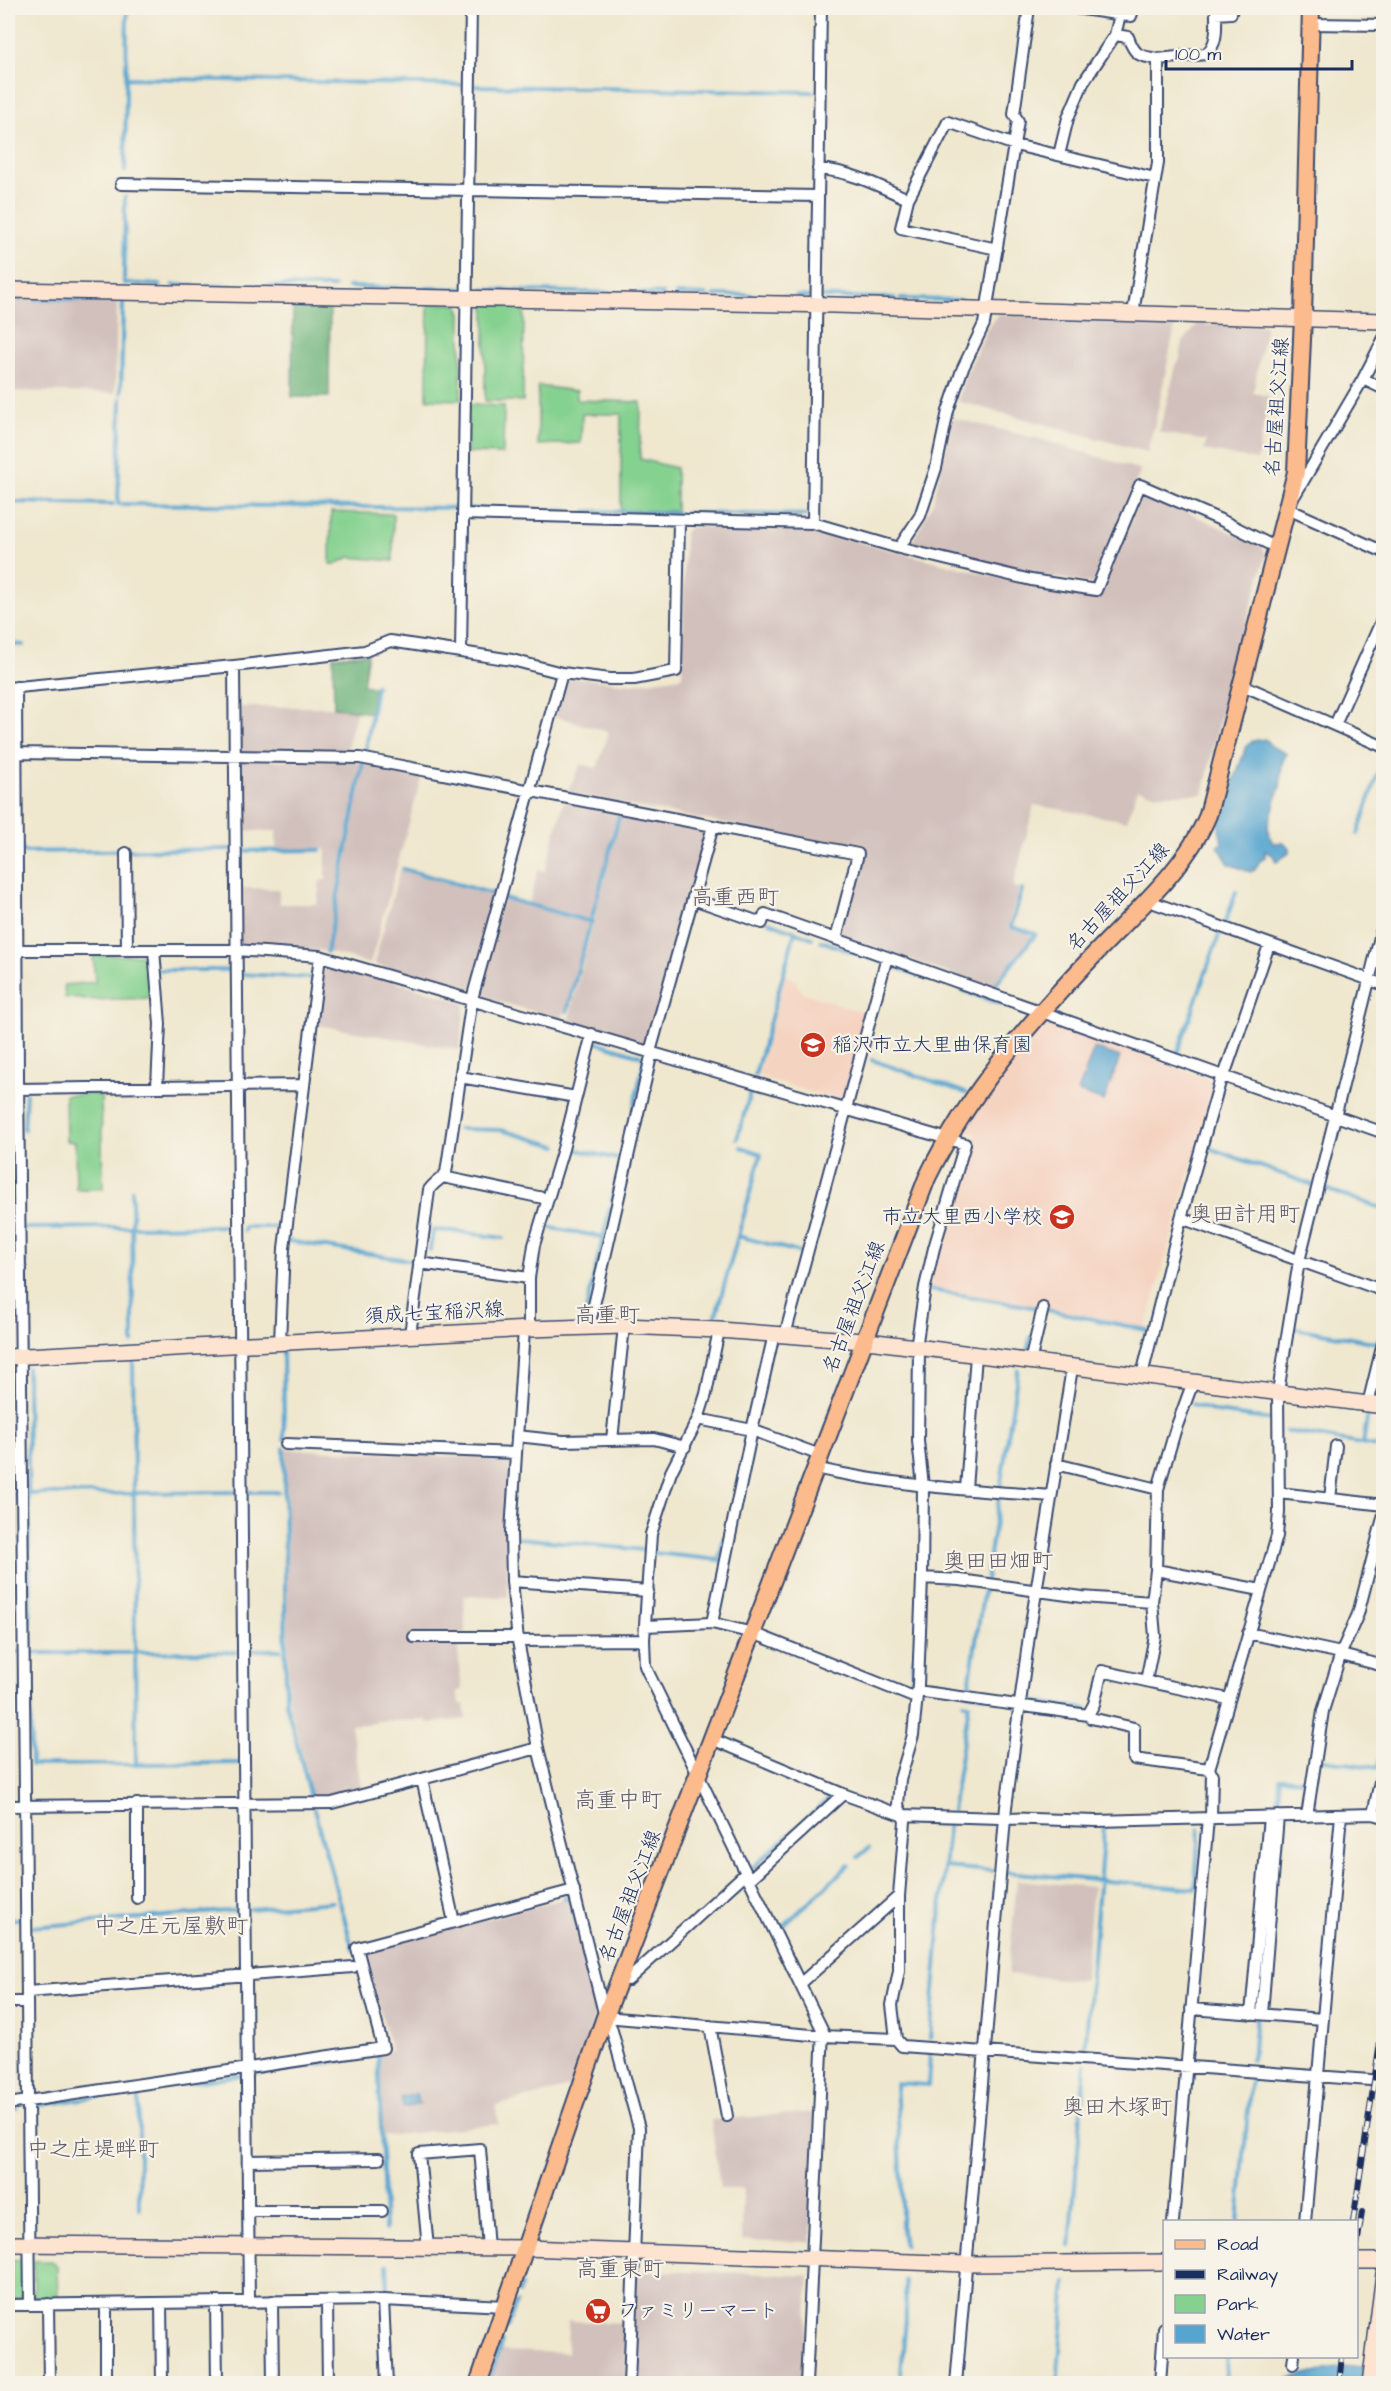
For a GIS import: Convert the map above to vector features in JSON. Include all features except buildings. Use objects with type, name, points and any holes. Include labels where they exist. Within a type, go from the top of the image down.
[{"type":"main road","name":"名古屋祖父江線","points":[[478,2384],[605,2017],[927,1178],[946,1138],[997,1065],[1041,1010],[1172,872],[1202,830],[1219,776],[1240,684],[1288,507],[1297,461],[1310,16]]},
{"type":"street","points":[[461,652],[471,8]]},
{"type":"street","points":[[813,523],[821,8]]},
{"type":"street","points":[[899,548],[920,516],[936,468],[948,411],[962,370],[984,324],[1015,145],[1018,121],[1014,114],[1029,8]]},
{"type":"street","points":[[1075,8],[1131,16],[1134,8]]},
{"type":"street","points":[[1114,34],[1128,37],[1133,51],[1140,56],[1158,60],[1206,54],[1216,35],[1216,14],[1231,13],[1232,8]]},
{"type":"street","points":[[1059,155],[1068,118],[1083,83],[1114,34],[1120,15]]},
{"type":"street","points":[[1310,16],[1383,25]]},
{"type":"street","points":[[1133,313],[1158,163],[1158,60]]},
{"type":"street","points":[[998,249],[900,228],[908,199],[948,122],[1015,145],[1155,178]]},
{"type":"street","points":[[819,169],[860,177],[908,199]]},
{"type":"street","points":[[121,184],[818,196]]},
{"type":"street","points":[[8,290],[816,305],[1383,321]]},
{"type":"street","points":[[1383,338],[1363,380],[1288,507],[1383,552]]},
{"type":"street","points":[[1363,380],[1383,389]]},
{"type":"street","points":[[463,514],[813,523],[899,548],[1031,580],[1096,590],[1140,485],[1277,548]]},
{"type":"street","points":[[30,2305],[25,1805],[15,1357],[21,1269],[18,1089],[13,1077],[17,950],[12,854],[12,687],[365,651],[390,641],[512,660],[562,673],[610,679],[634,679],[676,671],[680,521]]},
{"type":"street","points":[[1335,725],[1383,615]]},
{"type":"street","points":[[234,666],[249,2302]]},
{"type":"street","points":[[443,1178],[446,1173],[472,999],[562,673]]},
{"type":"street","points":[[1240,684],[1383,747]]},
{"type":"street","points":[[12,750],[235,757],[360,758],[858,854],[836,939]]},
{"type":"street","points":[[589,1327],[651,1052],[713,826]]},
{"type":"street","points":[[126,853],[127,950]]},
{"type":"street","points":[[693,899],[762,923],[765,914],[1383,1133]]},
{"type":"street","points":[[1146,900],[1383,985]]},
{"type":"street","points":[[1173,2220],[1209,1818],[1212,1775],[1209,1769],[1277,1536],[1278,1392],[1299,1261],[1383,921]]},
{"type":"street","points":[[1142,1375],[1181,1218],[1223,1076],[1269,945]]},
{"type":"street","points":[[17,950],[236,950],[320,956],[965,1144],[934,1248],[925,1287],[917,1348],[918,1441],[923,1486],[922,1578],[913,1735],[900,1779],[898,1805],[905,1821],[899,1896],[899,1971],[892,2005],[896,2038],[902,2046],[1383,2081]]},
{"type":"street","points":[[154,950],[160,1024],[157,1086]]},
{"type":"street","points":[[280,1342],[284,1248],[320,956]]},
{"type":"street","points":[[712,1623],[752,1430],[846,1109],[887,957]]},
{"type":"street","points":[[592,1034],[534,1245],[529,1278],[511,1532],[512,1581],[518,1639],[538,1748],[605,2017],[611,2027],[639,2128],[629,2384]]},
{"type":"street","points":[[460,1077],[576,1096]]},
{"type":"street","points":[[18,1089],[304,1085]]},
{"type":"street","points":[[410,1335],[429,1190],[434,1182],[443,1178],[548,1199]]},
{"type":"street","points":[[1181,1218],[1383,1291]]},
{"type":"street","points":[[419,1263],[529,1278]]},
{"type":"street","points":[[8,1270],[21,1269]]},
{"type":"street","points":[[1030,1362],[1043,1308]]},
{"type":"street","points":[[612,1440],[624,1326]]},
{"type":"street","name":"須成七宝稲沢線","points":[[15,1357],[527,1329],[624,1326],[719,1330],[863,1341],[1376,1405]]},
{"type":"street","points":[[719,1330],[706,1394],[698,1419],[671,1472],[651,1534],[644,1640],[645,1666],[823,2031],[806,2384]]},
{"type":"street","points":[[1376,1405],[1383,1339]]},
{"type":"street","points":[[966,1489],[976,1355]]},
{"type":"street","points":[[956,2384],[1005,1819],[1019,1706],[1072,1368]]},
{"type":"street","points":[[1146,1681],[1155,1636],[1152,1602],[1156,1570],[1158,1489],[1175,1431],[1193,1382]]},
{"type":"street","points":[[698,1419],[752,1430],[817,1462],[862,1479],[1051,1496]]},
{"type":"street","points":[[517,1436],[563,1441],[654,1439],[685,1447]]},
{"type":"street","points":[[286,1443],[516,1453]]},
{"type":"street","points":[[1330,1499],[1336,1446]]},
{"type":"street","points":[[1056,1464],[1158,1489]]},
{"type":"street","points":[[1279,1493],[1383,1505]]},
{"type":"street","points":[[1307,1816],[1323,1711],[1341,1654],[1358,1614],[1383,1514]]},
{"type":"street","points":[[1156,1570],[1261,1590]]},
{"type":"street","points":[[922,1578],[960,1580],[1036,1593],[1152,1602]]},
{"type":"street","points":[[512,1581],[648,1591]]},
{"type":"street","points":[[645,1626],[712,1623],[753,1633],[917,1694],[1088,1715],[1091,1718],[1134,1728],[1134,1759],[1209,1769]]},
{"type":"street","points":[[1248,1633],[1383,1666]]},
{"type":"street","points":[[414,1637],[644,1640]]},
{"type":"street","points":[[1088,1715],[1094,1704],[1102,1671],[1228,1699]]},
{"type":"street","points":[[712,1740],[843,1794],[901,1815],[1005,1819],[1096,1821],[1378,1816],[1383,1763]]},
{"type":"street","points":[[8,1806],[332,1803],[538,1748]]},
{"type":"street","points":[[422,1779],[454,1922]]},
{"type":"street","points":[[620,1978],[628,1980],[843,1794]]},
{"type":"street","points":[[137,1804],[138,1898]]},
{"type":"street","points":[[1305,2220],[1341,1815]]},
{"type":"street","points":[[1257,2014],[1274,1817]]},
{"type":"street","points":[[8,2104],[383,2048],[357,1948],[574,1890]]},
{"type":"street","points":[[800,1984],[899,1896]]},
{"type":"street","points":[[8,2002],[27,1997],[353,1967]]},
{"type":"street","points":[[1191,2009],[1323,2019]]},
{"type":"street","points":[[605,2017],[823,2036],[896,2038]]},
{"type":"street","points":[[710,2026],[727,2116]]},
{"type":"street","points":[[428,2248],[419,2154],[480,2149],[488,2248]]},
{"type":"street","points":[[248,2161],[379,2159]]},
{"type":"street","points":[[248,2211],[382,2211]]},
{"type":"street","points":[[8,2244],[526,2248],[965,2264],[1163,2262]]},
{"type":"street","points":[[1358,2261],[1383,2260]]},
{"type":"street","points":[[1370,2384],[1383,2274]]},
{"type":"street","points":[[8,2305],[383,2300],[505,2306]]},
{"type":"street","points":[[383,2300],[387,2384]]},
{"type":"street","points":[[272,2301],[273,2384]]},
{"type":"street","points":[[327,2301],[328,2384]]},
{"type":"street","points":[[216,2302],[217,2384]]},
{"type":"street","points":[[161,2303],[162,2384]]},
{"type":"street","points":[[48,2304],[49,2384]]},
{"type":"street","points":[[106,2304],[106,2384]]},
{"type":"street","points":[[1160,2384],[1163,2342]]},
{"type":"shaded area","points":[[8,300],[117,301],[115,393],[8,391]]},
{"type":"shaded area","points":[[999,314],[1176,321],[1147,452],[958,401],[965,378],[989,325]]},
{"type":"shaded area","points":[[1213,323],[1266,325],[1253,393],[1269,396],[1257,460],[1204,450],[1206,441],[1159,432],[1183,342],[1198,324],[1213,325]]},
{"type":"shaded area","points":[[953,418],[1047,441],[1141,470],[1093,584],[910,546],[933,502]]},
{"type":"shaded area","points":[[1149,494],[1262,547],[1266,555],[1224,701],[1203,794],[1153,794],[1138,789],[1126,821],[1034,805],[1013,887],[1019,889],[1008,928],[1032,936],[991,988],[839,935],[862,851],[567,793],[581,764],[597,768],[609,732],[554,716],[564,680],[567,677],[631,684],[682,677],[685,532],[691,527],[807,529],[1001,578],[1099,596],[1140,498]]},
{"type":"shaded area","points":[[237,707],[336,707],[357,710],[345,755],[238,754]]},
{"type":"shaded area","points":[[241,760],[361,761],[325,951],[240,945],[240,888],[279,889],[279,904],[317,904],[320,881],[326,880],[326,849],[276,849],[276,831],[239,831],[238,763]]},
{"type":"shaded area","points":[[365,762],[423,772],[370,964],[329,952]]},
{"type":"shaded area","points":[[564,801],[619,811],[591,919],[529,903],[538,870],[545,871]]},
{"type":"shaded area","points":[[622,812],[709,829],[650,1046],[568,1022]]},
{"type":"shaded area","points":[[400,870],[497,898],[471,993],[376,965],[375,960]]},
{"type":"shaded area","points":[[503,899],[590,923],[562,1020],[477,995]]},
{"type":"shaded area","points":[[324,961],[465,1002],[460,1050],[317,1025]]},
{"type":"shaded area","name":"稲沢市立大里曲保育園","points":[[785,976],[794,979],[803,993],[868,1014],[844,1102],[758,1076]]},
{"type":"shaded area","name":"市立大里西小学校","points":[[1043,1020],[1215,1081],[1146,1327],[928,1286],[967,1148],[970,1149],[976,1134],[964,1130],[1004,1069]]},
{"type":"shaded area","points":[[286,1449],[512,1459],[506,1540],[508,1597],[464,1596],[465,1634],[456,1634],[462,1690],[457,1691],[459,1704],[464,1704],[466,1719],[428,1723],[427,1720],[376,1721],[375,1723],[351,1725],[362,1792],[331,1800],[313,1796],[289,1702]]},
{"type":"shaded area","points":[[8,1497],[19,1497],[20,1541],[8,1541]]},
{"type":"shaded area","points":[[1017,1880],[1093,1887],[1084,1981],[1008,1974]]},
{"type":"shaded area","points":[[566,1898],[569,1901],[597,2006],[593,2030],[573,2086],[495,2106],[499,2124],[383,2136],[380,2053],[391,2050],[364,1951]]},
{"type":"shaded area","points":[[817,2112],[811,2242],[742,2240],[743,2189],[720,2189],[711,2120]]},
{"type":"shaded area","points":[[693,2271],[809,2276],[804,2383],[631,2384],[635,2272]]},
{"type":"shaded area","points":[[568,2321],[629,2323],[626,2383],[490,2384],[501,2351],[567,2353]]},
{"type":"green space","points":[[293,301],[330,302],[329,397],[292,397]]},
{"type":"green space","points":[[428,303],[458,304],[461,314],[461,400],[427,399]]},
{"type":"green space","points":[[485,304],[524,305],[523,401],[485,401]]},
{"type":"green space","points":[[538,386],[577,391],[577,400],[641,402],[640,459],[676,468],[676,511],[621,510],[621,414],[582,414],[581,443],[538,445]]},
{"type":"green space","points":[[468,405],[504,406],[503,454],[467,453]]},
{"type":"green space","points":[[331,512],[393,514],[393,561],[350,557],[336,564],[330,564]]},
{"type":"green space","points":[[368,653],[363,685],[374,687],[370,713],[334,707],[333,657]]},
{"type":"green space","points":[[93,955],[152,955],[155,998],[83,1000],[83,998],[65,998],[64,985],[95,982]]},
{"type":"green space","points":[[12,1086],[15,1138],[8,1138],[8,1087]]},
{"type":"green space","points":[[101,1094],[103,1189],[76,1189],[75,1142],[66,1141],[65,1095]]},
{"type":"green space","points":[[26,2260],[27,2295],[23,2299],[8,2300],[8,2261]]},
{"type":"green space","points":[[34,2261],[51,2261],[57,2267],[58,2300],[38,2300],[34,2297]]},
{"type":"water","points":[[1265,739],[1271,746],[1287,754],[1282,764],[1279,791],[1268,830],[1273,843],[1284,842],[1289,848],[1289,853],[1276,862],[1273,855],[1265,851],[1265,857],[1255,870],[1250,872],[1229,864],[1218,846],[1222,843],[1219,821],[1247,745],[1253,741]]},
{"type":"water","points":[[1094,1048],[1120,1057],[1104,1101],[1078,1092]]},
{"type":"water","points":[[416,2094],[419,2104],[404,2108],[401,2098]]},
{"type":"water","points":[[1383,2363],[1383,2381],[1363,2384],[1265,2384],[1323,2370]]},
{"type":"waterway","points":[[125,171],[127,8]]},
{"type":"waterway","points":[[126,78],[466,85]]},
{"type":"waterway","points":[[475,86],[814,92]]},
{"type":"waterway","points":[[125,197],[124,283],[160,285]]},
{"type":"waterway","points":[[173,285],[193,285]]},
{"type":"waterway","points":[[208,286],[241,286]]},
{"type":"waterway","points":[[251,286],[261,286]]},
{"type":"waterway","points":[[270,286],[334,287]]},
{"type":"waterway","points":[[348,287],[461,289]]},
{"type":"waterway","points":[[482,290],[620,293]]},
{"type":"waterway","points":[[632,293],[663,294]]},
{"type":"waterway","points":[[676,294],[707,295]]},
{"type":"waterway","points":[[714,295],[752,295]]},
{"type":"waterway","points":[[763,296],[786,296]]},
{"type":"waterway","points":[[796,296],[811,297]]},
{"type":"waterway","points":[[822,297],[894,298]]},
{"type":"waterway","points":[[8,298],[21,299]]},
{"type":"waterway","points":[[35,299],[116,300]]},
{"type":"waterway","points":[[900,299],[960,300]]},
{"type":"waterway","points":[[121,393],[123,302]]},
{"type":"waterway","points":[[121,399],[118,504],[458,508]]},
{"type":"waterway","points":[[8,502],[113,504]]},
{"type":"waterway","points":[[466,509],[538,510]]},
{"type":"waterway","points":[[544,510],[570,511]]},
{"type":"waterway","points":[[586,511],[677,513]]},
{"type":"waterway","points":[[687,513],[807,515]]},
{"type":"waterway","points":[[8,644],[23,645]]},
{"type":"waterway","points":[[365,755],[376,686]]},
{"type":"waterway","points":[[1358,834],[1384,754]]},
{"type":"waterway","points":[[327,952],[363,762]]},
{"type":"waterway","points":[[567,1011],[620,813]]},
{"type":"waterway","points":[[22,848],[22,852],[231,849]]},
{"type":"waterway","points":[[240,851],[320,850]]},
{"type":"waterway","points":[[403,869],[497,895]]},
{"type":"waterway","points":[[993,988],[1036,934],[1011,927],[1022,890]]},
{"type":"waterway","points":[[1225,923],[1236,892]]},
{"type":"waterway","points":[[504,898],[592,922]]},
{"type":"waterway","points":[[769,922],[812,938]]},
{"type":"waterway","points":[[755,1075],[795,932]]},
{"type":"waterway","points":[[1177,1054],[1220,932]]},
{"type":"waterway","points":[[821,941],[882,962]]},
{"type":"waterway","points":[[889,965],[932,980]]},
{"type":"waterway","points":[[159,970],[231,970]]},
{"type":"waterway","points":[[241,974],[312,978]]},
{"type":"waterway","points":[[939,982],[948,985]]},
{"type":"waterway","points":[[962,990],[1028,1013]]},
{"type":"waterway","points":[[598,1043],[641,1056],[644,1061],[633,1111]]},
{"type":"waterway","points":[[872,1060],[966,1093]]},
{"type":"waterway","points":[[737,1139],[752,1087]]},
{"type":"waterway","points":[[24,1130],[26,1093]]},
{"type":"waterway","points":[[612,1201],[632,1116]]},
{"type":"waterway","points":[[458,1129],[501,1130],[557,1146]]},
{"type":"waterway","points":[[714,1322],[761,1154],[741,1147]]},
{"type":"waterway","points":[[569,1148],[622,1160]]},
{"type":"waterway","points":[[1209,1148],[1313,1185]]},
{"type":"waterway","points":[[8,1155],[13,1155]]},
{"type":"waterway","points":[[1323,1188],[1384,1209]]},
{"type":"waterway","points":[[132,1190],[133,1343]]},
{"type":"waterway","points":[[584,1319],[610,1208]]},
{"type":"waterway","points":[[24,1228],[235,1226]]},
{"type":"waterway","points":[[244,1231],[244,1227],[283,1227]]},
{"type":"waterway","points":[[546,1227],[603,1237]]},
{"type":"waterway","points":[[8,1230],[15,1229]]},
{"type":"waterway","points":[[430,1250],[433,1230],[503,1238]]},
{"type":"waterway","points":[[738,1236],[802,1253]]},
{"type":"waterway","points":[[288,1241],[414,1261]]},
{"type":"waterway","points":[[25,1260],[27,1348]]},
{"type":"waterway","points":[[931,1290],[1038,1308],[1037,1312]]},
{"type":"waterway","points":[[1047,1310],[1147,1330]]},
{"type":"waterway","points":[[1294,1328],[1379,1343]]},
{"type":"waterway","points":[[1026,1355],[1031,1337]]},
{"type":"waterway","points":[[283,1350],[284,1439]]},
{"type":"waterway","points":[[133,1359],[136,1764]]},
{"type":"waterway","points":[[27,1368],[31,1765],[239,1763]]},
{"type":"waterway","points":[[1000,1489],[1018,1370]]},
{"type":"waterway","points":[[1192,1404],[1216,1412],[1273,1420]]},
{"type":"waterway","points":[[1363,1444],[1368,1413]]},
{"type":"waterway","points":[[1286,1431],[1384,1448]]},
{"type":"waterway","points":[[284,1448],[286,1703],[311,1797]]},
{"type":"waterway","points":[[28,1494],[237,1492]]},
{"type":"waterway","points":[[246,1492],[278,1492]]},
{"type":"waterway","points":[[8,1495],[19,1495]]},
{"type":"waterway","points":[[986,1580],[999,1497]]},
{"type":"waterway","points":[[518,1538],[644,1550]]},
{"type":"waterway","points":[[722,1561],[719,1560],[724,1538]]},
{"type":"waterway","points":[[654,1553],[719,1560]]},
{"type":"waterway","points":[[984,1589],[968,1693],[1012,1699]]},
{"type":"waterway","points":[[652,1632],[660,1630]]},
{"type":"waterway","points":[[247,1650],[280,1650]]},
{"type":"waterway","points":[[8,1652],[20,1652]]},
{"type":"waterway","points":[[30,1653],[237,1652]]},
{"type":"waterway","points":[[912,1688],[914,1658]]},
{"type":"waterway","points":[[1028,1701],[1087,1709]]},
{"type":"waterway","points":[[952,1811],[969,1704],[964,1703]]},
{"type":"waterway","points":[[1319,1759],[1377,1768],[1384,1745]]},
{"type":"waterway","points":[[1277,1811],[1280,1778],[1306,1780],[1309,1777]]},
{"type":"waterway","points":[[752,1868],[832,1796]]},
{"type":"waterway","points":[[845,1801],[901,1821]]},
{"type":"waterway","points":[[314,1809],[353,1950]]},
{"type":"waterway","points":[[911,1823],[948,1823],[930,2038]]},
{"type":"waterway","points":[[1085,2051],[1104,1828]]},
{"type":"waterway","points":[[1006,1872],[1195,1889],[1199,1829]]},
{"type":"waterway","points":[[858,1857],[869,1848]]},
{"type":"waterway","points":[[778,1931],[849,1865]]},
{"type":"waterway","points":[[944,1867],[993,1871]]},
{"type":"waterway","points":[[564,1898],[570,1900],[576,1923]]},
{"type":"waterway","points":[[250,1909],[333,1902]]},
{"type":"waterway","points":[[31,1927],[240,1910]]},
{"type":"waterway","points":[[8,1919],[22,1919]]},
{"type":"waterway","points":[[1257,2011],[1260,1978]]},
{"type":"waterway","points":[[1252,2060],[1256,2017]]},
{"type":"waterway","points":[[378,2053],[385,2229]]},
{"type":"waterway","points":[[904,2245],[896,2083],[928,2085],[930,2054]]},
{"type":"waterway","points":[[252,2074],[371,2056]]},
{"type":"waterway","points":[[1070,2246],[1085,2065]]},
{"type":"waterway","points":[[34,2106],[242,2075]]},
{"type":"waterway","points":[[1238,2220],[1251,2076]]},
{"type":"waterway","points":[[139,2091],[139,2209]]},
{"type":"waterway","points":[[8,2110],[17,2109]]},
{"type":"waterway","points":[[387,2265],[388,2294]]},
{"type":"waterway","points":[[900,2384],[906,2319],[905,2281]]},
{"type":"waterway","points":[[1057,2384],[1066,2282]]},
{"type":"waterway","points":[[519,2293],[522,2285]]},
{"type":"waterway","points":[[507,2328],[516,2303]]},
{"type":"waterway","points":[[389,2308],[390,2343]]},
{"type":"waterway","points":[[488,2384],[502,2342]]},
{"type":"waterway","points":[[1225,2384],[1227,2358]]},
{"type":"railway","points":[[1353,2220],[1384,2015]]},
{"type":"railway","points":[[1358,2239],[1362,2212]]},
{"type":"railway","points":[[1339,2384],[1342,2358]]},
{"type":"place","name":"稲沢市立大里曲保育園","points":[[813,1045]]},
{"type":"place","name":"市立大里西小学校","points":[[1062,1217]]},
{"type":"place","name":"ファミリーマート","points":[[598,2311]]},
{"type":"district","name":"高重西町","points":[[735,897]]},
{"type":"district","name":"奥田計用町","points":[[1245,1214]]},
{"type":"district","name":"高重町","points":[[607,1315]]},
{"type":"district","name":"奥田田畑町","points":[[998,1561]]},
{"type":"district","name":"高重中町","points":[[618,1800]]},
{"type":"district","name":"中之庄元屋敷町","points":[[171,1926]]},
{"type":"district","name":"奥田木塚町","points":[[1117,2107]]},
{"type":"district","name":"中之庄堤畔町","points":[[93,2149]]},
{"type":"district","name":"高重東町","points":[[620,2269]]}]
